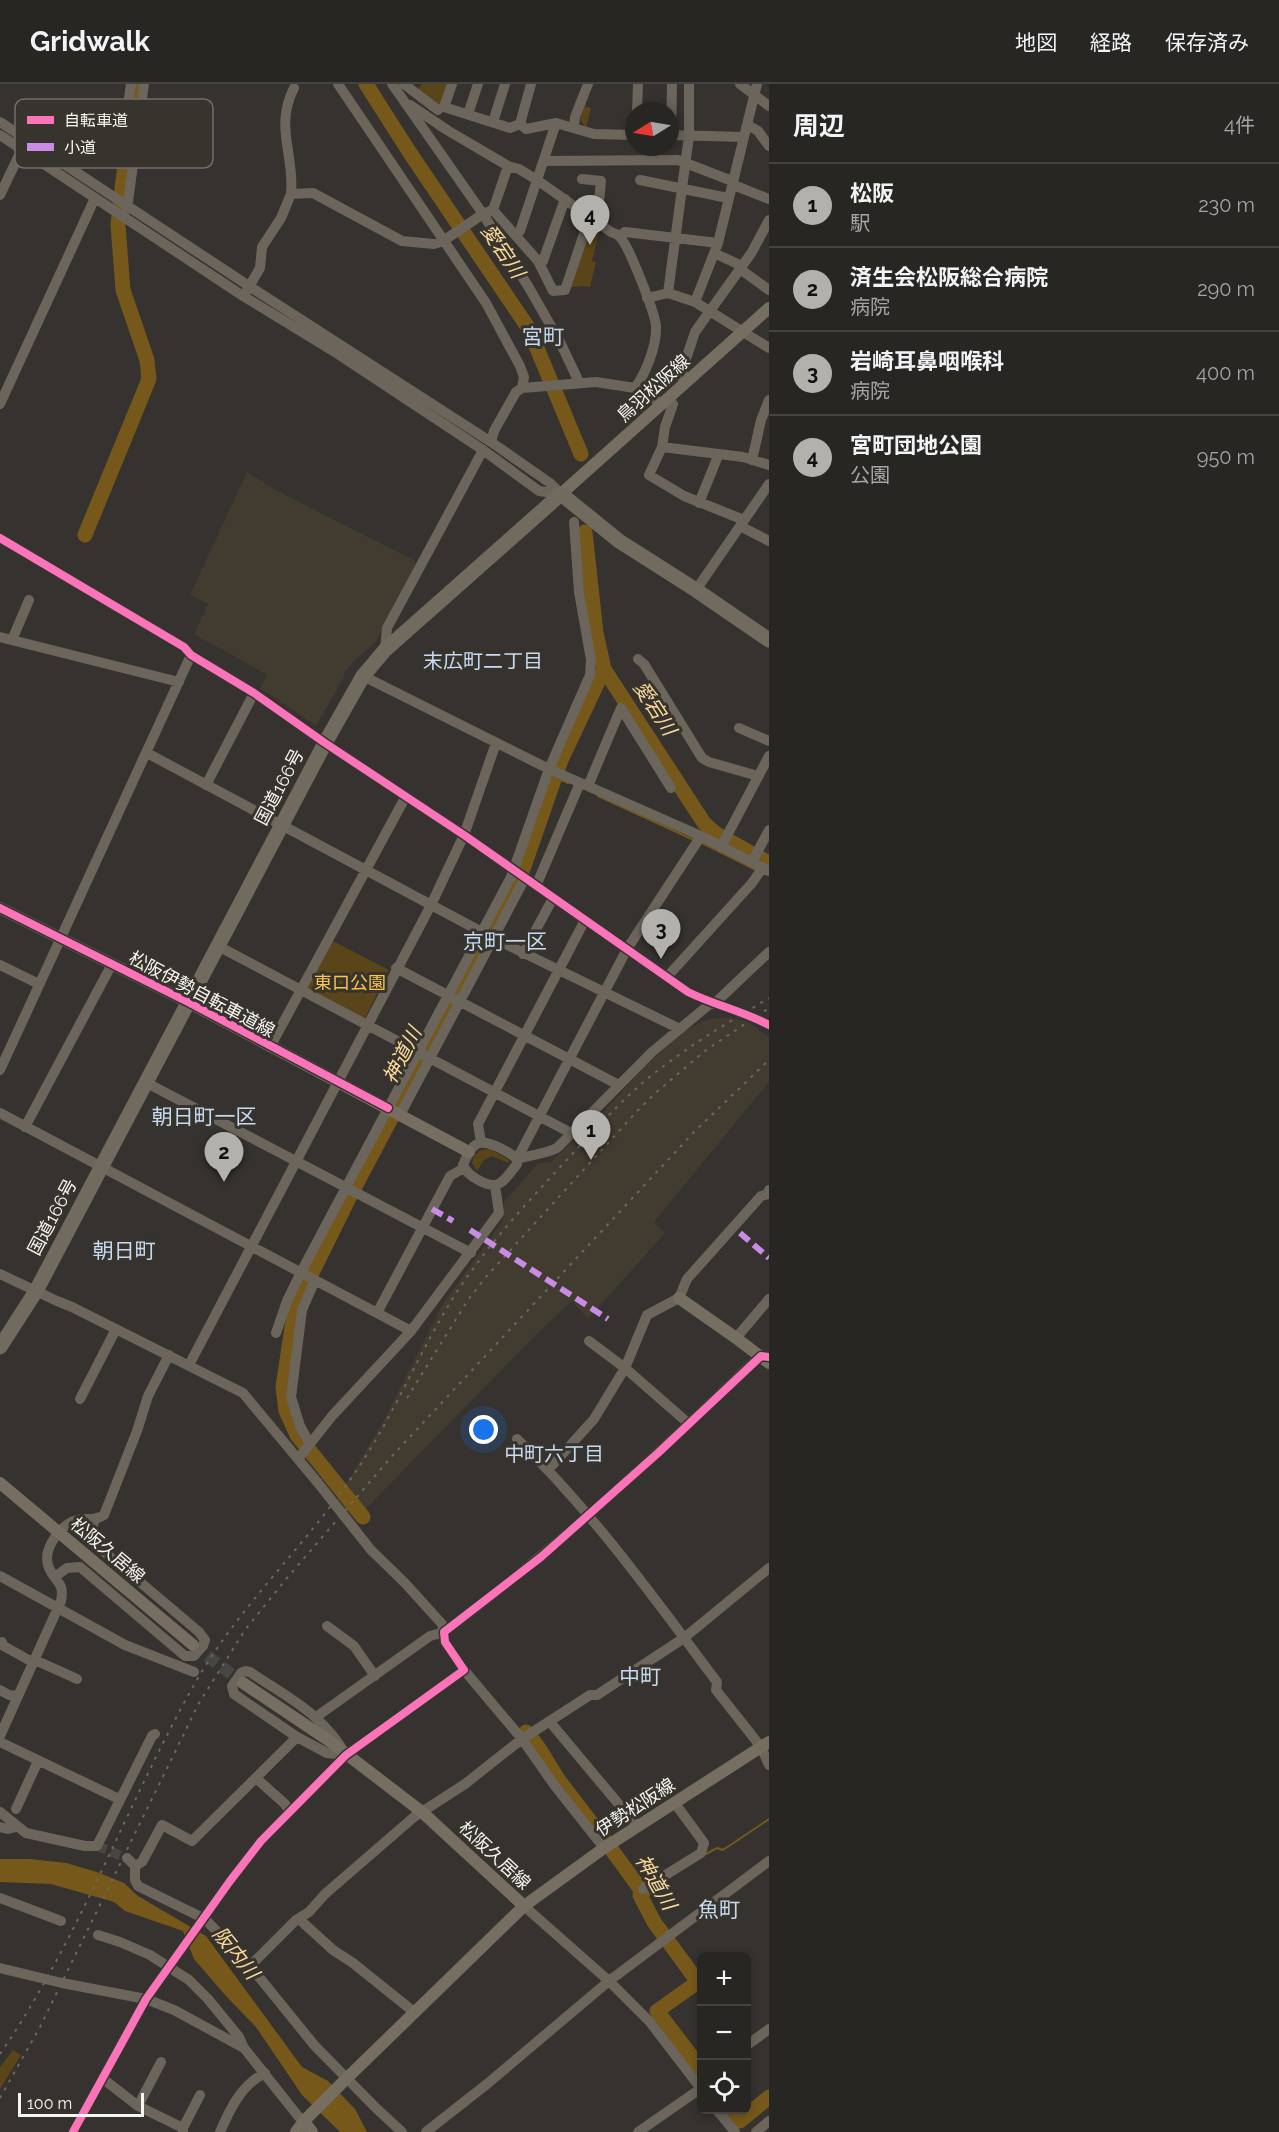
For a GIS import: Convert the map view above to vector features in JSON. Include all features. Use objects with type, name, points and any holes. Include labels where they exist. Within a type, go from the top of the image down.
[{"type":"highway","points":[[561,494],[619,541],[769,640]]},
{"type":"highway","name":"国道166号","points":[[0,1347],[36,1291],[281,824],[363,676],[385,650],[561,494]]},
{"type":"main road","name":"鳥羽松阪線","points":[[561,494],[769,308]]},
{"type":"main road","name":"松阪伊勢自転車道線","points":[[0,909],[188,1002],[469,1152]]},
{"type":"main road","points":[[679,1298],[766,1359]]},
{"type":"main road","name":"松阪久居線","points":[[0,1483],[193,1645]]},
{"type":"main road","name":"松阪久居線","points":[[243,1683],[328,1740],[422,1812],[524,1906],[343,2082],[296,2132]]},
{"type":"main road","name":"伊勢松阪線","points":[[524,1906],[607,1846],[765,1744]]},
{"type":"main road","points":[[307,2119],[312,2132]]},
{"type":"street","points":[[131,84],[134,99]]},
{"type":"street","points":[[139,99],[144,84]]},
{"type":"street","points":[[338,84],[486,303],[507,339],[524,376],[526,388]]},
{"type":"street","points":[[392,84],[488,212],[560,342],[576,383]]},
{"type":"street","points":[[404,84],[438,110]]},
{"type":"street","points":[[452,84],[444,107],[510,128],[519,124],[531,84]]},
{"type":"street","points":[[468,114],[478,84]]},
{"type":"street","points":[[493,122],[505,84]]},
{"type":"street","points":[[574,127],[575,117],[588,84]]},
{"type":"street","points":[[637,102],[638,84]]},
{"type":"street","points":[[672,84],[672,102]]},
{"type":"street","points":[[669,293],[686,162],[689,84]]},
{"type":"street","points":[[740,84],[756,89],[769,106]]},
{"type":"street","points":[[246,291],[260,268],[262,247],[281,218],[291,194],[292,171],[284,134],[287,101],[294,88]]},
{"type":"street","points":[[695,302],[716,248],[756,89]]},
{"type":"street","points":[[404,102],[508,166],[519,169],[537,180],[620,236],[629,250],[656,327],[645,369],[635,388]]},
{"type":"street","points":[[0,122],[15,132]]},
{"type":"street","points":[[519,124],[526,129],[556,123],[594,134],[625,135]]},
{"type":"street","points":[[515,235],[520,231],[556,123]]},
{"type":"street","points":[[748,125],[758,131],[769,146]]},
{"type":"street","points":[[0,135],[15,145]]},
{"type":"street","points":[[679,136],[744,137]]},
{"type":"street","points":[[544,161],[672,159],[686,162],[769,199]]},
{"type":"street","points":[[0,195],[15,164]]},
{"type":"street","points":[[291,194],[313,193],[402,241],[434,244],[443,241],[488,212],[508,166]]},
{"type":"street","points":[[50,168],[125,218],[246,291]]},
{"type":"street","points":[[71,168],[127,204],[246,291],[338,354],[487,446],[539,491],[561,494]]},
{"type":"street","points":[[125,218],[130,168]]},
{"type":"street","points":[[488,212],[515,235],[538,261],[554,291],[565,290],[593,218],[598,213],[601,182],[582,179]]},
{"type":"street","points":[[640,180],[728,198]]},
{"type":"street","points":[[0,404],[95,198]]},
{"type":"street","points":[[538,261],[543,261],[565,199]]},
{"type":"street","points":[[683,385],[683,368],[695,332],[752,252],[769,220]]},
{"type":"street","points":[[620,236],[625,232],[677,238],[716,248],[769,290]]},
{"type":"street","points":[[647,298],[669,293],[695,302],[769,348]]},
{"type":"street","points":[[385,650],[387,628],[516,392],[526,388],[596,382],[635,388],[673,404],[665,427],[662,447],[649,475],[673,490],[742,523],[769,540]]},
{"type":"street","points":[[752,459],[761,420],[769,399]]},
{"type":"street","points":[[662,447],[752,459],[769,465]]},
{"type":"street","points":[[699,502],[718,456]]},
{"type":"street","points":[[696,590],[769,484]]},
{"type":"street","points":[[400,1115],[460,1001],[514,871],[549,769],[590,675],[591,668],[579,592],[574,522]]},
{"type":"street","points":[[0,538],[184,647],[191,655],[254,693],[464,835],[688,992],[712,1004],[747,1014],[769,1025]]},
{"type":"street","points":[[12,640],[29,600]]},
{"type":"street","points":[[0,637],[178,681]]},
{"type":"street","points":[[0,1070],[191,655]]},
{"type":"street","points":[[638,659],[644,664],[702,758],[758,776]]},
{"type":"street","points":[[363,676],[581,786],[699,840],[755,855],[769,855]]},
{"type":"street","points":[[206,785],[254,693]]},
{"type":"street","points":[[536,886],[581,786],[621,708],[671,788]]},
{"type":"street","points":[[739,728],[769,741]]},
{"type":"street","points":[[189,1365],[431,904],[464,835],[496,743]]},
{"type":"street","points":[[147,753],[523,954],[680,1029]]},
{"type":"street","points":[[721,846],[769,756]]},
{"type":"street","points":[[270,1047],[406,796]]},
{"type":"street","points":[[755,855],[769,830]]},
{"type":"street","points":[[699,840],[627,949],[539,1115],[517,1159],[517,1164],[500,1184],[495,1185],[468,1174],[463,1165],[472,1147],[481,1142],[489,1143],[517,1159],[557,1148],[652,1052],[712,1004],[769,952]]},
{"type":"street","points":[[667,977],[763,871],[755,855]]},
{"type":"street","points":[[276,1333],[287,1300],[308,1276],[351,1190],[388,1108],[447,995],[525,878]]},
{"type":"street","points":[[523,954],[553,898]]},
{"type":"street","points":[[481,1142],[478,1124],[585,920]]},
{"type":"street","points":[[218,946],[571,1133]]},
{"type":"street","points":[[25,1126],[112,964]]},
{"type":"street","points":[[0,965],[39,984]]},
{"type":"street","points":[[396,968],[618,1086]]},
{"type":"street","points":[[145,1082],[471,1253]]},
{"type":"street","points":[[0,1113],[411,1331]]},
{"type":"street","points":[[377,1313],[450,1176],[464,1168]]},
{"type":"street","points":[[298,1459],[332,1416],[411,1331],[471,1253],[499,1213],[495,1185]]},
{"type":"street","points":[[549,1469],[594,1419],[625,1368],[646,1315],[679,1298],[687,1279],[761,1196],[769,1193]]},
{"type":"street","points":[[0,1274],[243,1393],[371,1550],[442,1624],[445,1642],[464,1670],[527,1737],[555,1786],[607,1846]]},
{"type":"street","points":[[308,1276],[291,1397],[300,1426],[310,1444]]},
{"type":"street","points":[[736,1338],[769,1299]]},
{"type":"street","points":[[80,1399],[116,1329]]},
{"type":"street","points":[[589,1341],[625,1368],[688,1424]]},
{"type":"street","points":[[0,1736],[59,1608],[62,1592],[60,1582],[49,1567],[47,1555],[51,1544],[59,1532],[75,1520],[94,1519],[104,1515],[148,1396],[169,1355]]},
{"type":"street","points":[[316,1717],[430,1636],[444,1632],[542,1557],[688,1424],[766,1359]]},
{"type":"street","points":[[517,1439],[549,1469],[588,1515],[684,1638],[717,1682],[716,1690],[765,1744],[769,1765]]},
{"type":"street","points":[[56,1576],[68,1568],[80,1567],[184,1656],[190,1657],[196,1654],[203,1646],[205,1640],[199,1632],[94,1543],[92,1535],[94,1519]]},
{"type":"street","points":[[250,1966],[296,1920],[309,1912],[325,1894],[422,1812],[590,1695],[597,1695],[684,1638],[769,1568]]},
{"type":"street","points":[[0,1576],[125,1646],[194,1672]]},
{"type":"street","points":[[327,1626],[354,1646],[375,1676]]},
{"type":"street","points":[[2,1642],[2,1645],[34,1662],[77,1679]]},
{"type":"street","points":[[164,1659],[172,1645]]},
{"type":"street","points":[[73,2132],[146,1999],[242,1865],[289,1811],[346,1755],[464,1670]]},
{"type":"street","points":[[250,1672],[316,1717],[336,1738],[346,1755],[327,1753],[297,1737],[234,1694],[232,1686],[241,1673],[250,1672]]},
{"type":"street","points":[[0,1690],[9,1695],[18,1696]]},
{"type":"street","points":[[550,1722],[638,1826]]},
{"type":"street","points":[[0,1812],[16,1827],[34,1835],[85,1846],[97,1846],[119,1799],[155,1734]]},
{"type":"street","points":[[297,1737],[192,1841],[162,1825],[142,1862],[131,1862],[135,1880],[138,1886],[203,1921],[250,1966],[343,2082],[402,2132]]},
{"type":"street","points":[[0,1742],[119,1799]]},
{"type":"street","points":[[15,1809],[38,1761]]},
{"type":"street","points":[[256,1778],[285,1804],[289,1811]]},
{"type":"street","points":[[643,1889],[644,1891],[701,1853],[704,1843],[674,1802]]},
{"type":"street","points":[[0,1827],[8,1829],[16,1827]]},
{"type":"street","points":[[426,2132],[609,1981],[769,1862]]},
{"type":"street","points":[[0,1898],[62,1921]]},
{"type":"street","points":[[524,1906],[609,1981],[650,2022],[697,2083]]},
{"type":"street","points":[[299,1919],[333,1950],[353,1963],[414,2012]]},
{"type":"street","points":[[98,1935],[150,1955],[189,1980],[239,2037],[244,2048],[298,2116],[307,2119]]},
{"type":"street","points":[[0,1968],[146,1999],[174,2010],[244,2048]]},
{"type":"street","points":[[751,2043],[769,2029]]},
{"type":"street","points":[[138,2106],[161,2062]]},
{"type":"street","points":[[220,2132],[244,2088],[254,2078],[265,2073]]},
{"type":"street","points":[[102,2078],[138,2106],[183,2130],[200,2095]]},
{"type":"street","points":[[638,2132],[697,2091]]},
{"type":"street","points":[[721,2114],[735,2132]]},
{"type":"street","points":[[756,2132],[769,2121]]},
{"type":"shaded area","points":[[247,472],[272,488],[414,560],[416,567],[375,643],[344,673],[344,677],[316,726],[260,689],[267,675],[194,634],[208,604],[190,595]]},
{"type":"shaded area","points":[[727,1017],[747,1021],[769,1037],[769,1082],[654,1222],[665,1233],[588,1319],[572,1301],[355,1520],[337,1499],[383,1422],[442,1305],[503,1220],[504,1202],[538,1163],[551,1162],[608,1107],[642,1069],[684,1031],[705,1020]]},
{"type":"shaded area","name":"阪内川","points":[[0,1859],[30,1859],[66,1863],[97,1872],[124,1883],[138,1896],[206,1936],[302,2067],[328,2081],[355,2109],[367,2132],[340,2132],[302,2095],[256,2027],[194,1959],[183,1931],[125,1911],[114,1902],[51,1884],[0,1882]]},
{"type":"green space","points":[[422,84],[448,84],[441,108],[417,91]]},
{"type":"green space","points":[[584,106],[591,108],[586,128],[580,120]]},
{"type":"green space","points":[[590,225],[600,228],[592,261],[596,262],[590,287],[568,288]]},
{"type":"green space","name":"東口公園","points":[[333,941],[389,970],[365,1018],[360,1019],[309,991],[307,986]]},
{"type":"green space","points":[[490,1149],[509,1160],[508,1163],[492,1156],[484,1160],[477,1171],[472,1163],[474,1157],[480,1151]]},
{"type":"green space","points":[[13,2050],[21,2055],[0,2089],[0,2067]]},
{"type":"waterway","points":[[135,99],[137,84]]},
{"type":"waterway","name":"愛宕川","points":[[366,84],[529,329],[581,454]]},
{"type":"waterway","points":[[85,535],[149,379],[147,360],[123,290],[118,225],[125,168]]},
{"type":"waterway","name":"愛宕川","points":[[585,532],[596,633],[604,669],[704,823],[715,833],[769,863]]},
{"type":"waterway","name":"神道川","points":[[363,1517],[297,1435],[286,1411],[283,1387],[295,1307],[350,1196],[523,869],[561,760],[604,669]]},
{"type":"waterway","points":[[555,777],[568,783]]},
{"type":"waterway","points":[[598,796],[694,840]]},
{"type":"waterway","points":[[702,843],[756,870]]},
{"type":"waterway","name":"神道川","points":[[526,1732],[560,1782],[643,1893],[640,1895],[654,1922],[698,1982],[657,2011],[697,2063]]},
{"type":"waterway","points":[[706,1854],[717,1848],[723,1850],[769,1819]]},
{"type":"waterway","name":"神道川","points":[[751,2112],[769,2097]]},
{"type":"waterway","name":"神道川","points":[[735,2114],[740,2121],[748,2114]]},
{"type":"tunnel","points":[[193,1645],[243,1683]]},
{"type":"tunnel","points":[[97,1846],[127,1858]]},
{"type":"railway","points":[[0,2054],[29,2010],[55,1964],[170,1729],[195,1683],[231,1629],[313,1529],[352,1477],[380,1433],[440,1320],[475,1266],[536,1193],[647,1079],[691,1046],[769,998]]},
{"type":"railway","points":[[407,1398],[468,1300],[485,1278],[640,1108],[706,1050],[769,1008]]},
{"type":"railway","points":[[0,2098],[40,2027],[199,1703],[245,1630],[393,1455],[695,1131],[769,1060]]},
{"type":"marked path","points":[[432,1209],[453,1221]]},
{"type":"marked path","points":[[470,1230],[608,1319]]},
{"type":"marked path","points":[[740,1233],[769,1258]]},
{"type":"cycle path","points":[[0,538],[184,647],[191,655],[254,693],[464,835],[688,992],[769,1025]]},
{"type":"cycle path","points":[[0,908],[188,1002],[388,1108]]},
{"type":"cycle path","points":[[73,2132],[146,1999],[261,1841],[346,1755],[464,1670],[445,1642],[444,1632],[541,1557],[658,1453],[761,1356],[769,1357]]},
{"type":"place","name":"宮町団地公園","points":[[590,245]]},
{"type":"place","name":"岩崎耳鼻咽喉科","points":[[661,959]]},
{"type":"place","name":"松阪","points":[[591,1160]]},
{"type":"place","name":"済生会松阪総合病院","points":[[224,1182]]},
{"type":"district","name":"宮町","points":[[543,336]]},
{"type":"district","name":"末広町二丁目","points":[[483,661]]},
{"type":"district","name":"京町一区","points":[[505,941]]},
{"type":"district","name":"朝日町一区","points":[[204,1116]]},
{"type":"district","name":"朝日町","points":[[124,1250]]},
{"type":"district","name":"中町六丁目","points":[[554,1454]]},
{"type":"district","name":"中町","points":[[640,1676]]},
{"type":"district","name":"魚町","points":[[719,1909]]}]
